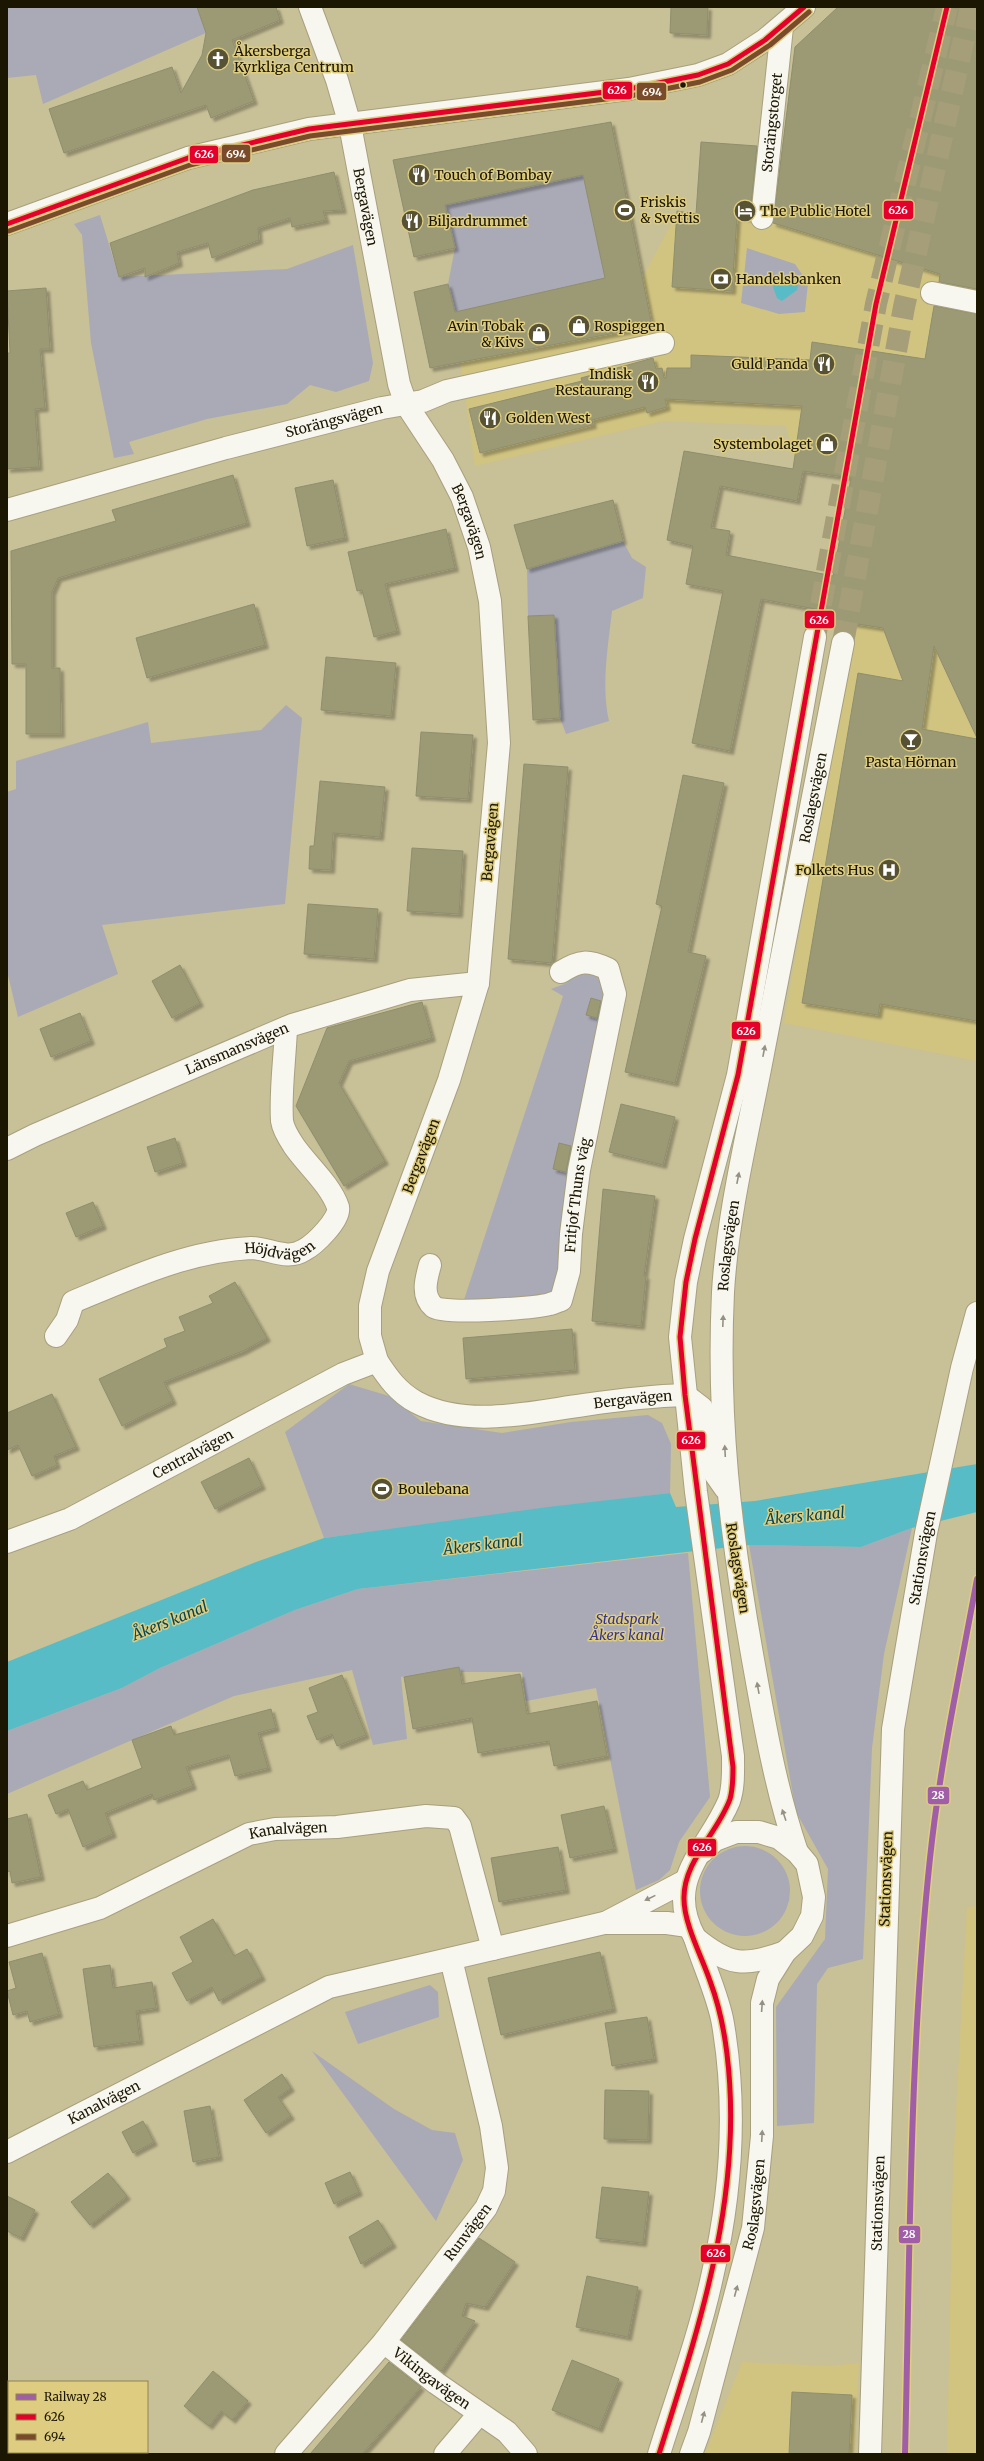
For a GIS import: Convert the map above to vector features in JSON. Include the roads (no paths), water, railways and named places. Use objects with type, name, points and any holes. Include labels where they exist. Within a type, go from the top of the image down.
[{"type":"street","name":"Bergavägen","points":[[310,7],[337,80],[350,125],[400,384],[406,404],[443,460],[462,497],[479,547],[490,601],[498,743],[478,983],[450,1080],[378,1272],[370,1306],[370,1336],[376,1361],[393,1386],[416,1402],[440,1410],[467,1416],[506,1416],[638,1398],[685,1395]]},
{"type":"street","points":[[7,224],[188,158],[309,129],[350,125],[673,82],[728,64],[782,27],[804,7]]},
{"type":"street","name":"Storängstorget","points":[[762,218],[782,27]]},
{"type":"street","points":[[932,293],[977,302]]},
{"type":"street","name":"Storängsvägen","points":[[7,510],[226,448],[382,408],[423,401],[447,391],[663,343]]},
{"type":"street","name":"Roslagsvägen","points":[[659,2454],[712,2277],[724,2210],[731,2143],[729,2083],[723,2023],[683,1905],[685,1881],[694,1860],[729,1801],[733,1778],[733,1756],[696,1492],[680,1337],[686,1282],[695,1238],[738,1075],[815,637]]},
{"type":"street","name":"Roslagsvägen","points":[[797,1852],[781,1804],[770,1757],[736,1559],[727,1490],[721,1388],[724,1289],[737,1183],[843,642]]},
{"type":"street","name":"Fritjof Thuns väg","points":[[430,1265],[425,1282],[428,1300],[436,1309],[450,1312],[481,1310],[550,1304],[561,1300],[569,1271],[571,1234],[580,1170],[615,994],[608,969],[593,962],[575,964],[562,972]]},
{"type":"street","name":"Länsmansvägen","points":[[7,1149],[35,1135],[286,1028],[410,990],[478,983]]},
{"type":"street","name":"Höjdvägen","points":[[56,1336],[66,1320],[73,1302],[137,1274],[190,1258],[223,1251],[253,1248],[291,1255],[304,1250],[333,1223],[338,1215],[338,1207],[328,1190],[293,1144],[282,1123],[286,1028]]},
{"type":"street","name":"Stationsvägen","points":[[870,2454],[893,1729],[926,1533],[962,1368],[977,1313]]},
{"type":"street","name":"Centralvägen","points":[[7,1542],[70,1519],[342,1374],[376,1361]]},
{"type":"street","points":[[685,1395],[702,1408],[711,1468],[727,1490]]},
{"type":"street","name":"Kanalvägen","points":[[7,1936],[100,1908],[249,1834],[275,1829],[337,1826],[426,1816],[454,1818],[460,1826],[493,1949]]},
{"type":"street","name":"Roslagsvägen","points":[[691,2454],[699,2432],[753,2228],[762,2136],[762,2003],[768,1980],[785,1952],[802,1936],[812,1916],[814,1897],[807,1864],[797,1852],[778,1838],[759,1832],[736,1832],[714,1840],[694,1860]]},
{"type":"street","name":"Kanalvägen","points":[[604,1923],[685,1881]]},
{"type":"street","name":"Kanalvägen","points":[[7,2152],[329,1987],[604,1923],[667,1923],[692,1932]]},
{"type":"street","name":"Roslagsvägen","points":[[692,1932],[710,1950],[734,1961],[757,1962],[785,1952]]},
{"type":"street","name":"Runvägen","points":[[286,2454],[384,2342],[486,2208],[494,2191],[497,2168],[491,2126],[451,1959]]},
{"type":"street","name":"Vikingavägen","points":[[384,2342],[479,2414],[507,2432],[526,2454]]},
{"type":"street","name":"Vikingavägen","points":[[445,2454],[479,2414]]},
{"type":"water","points":[[784,277],[793,278],[798,286],[797,290],[782,301],[777,298],[773,287],[776,282],[781,283]]},
{"type":"water","name":"Åkers kanal","points":[[977,1464],[977,1512],[912,1528],[861,1547],[749,1545],[358,1589],[295,1610],[160,1668],[122,1688],[7,1731],[7,1662],[256,1562],[324,1538],[548,1507],[670,1493],[676,1507],[755,1501]]},
{"type":"tunnel","points":[[815,637],[876,304],[947,7]]},
{"type":"tunnel","points":[[843,643],[904,307],[971,7]]},
{"type":"rail line","name":"28","points":[[905,2454],[914,2081],[923,1932],[930,1858],[939,1788],[977,1579]]},
{"type":"place","name":"Åkersberga Kyrkliga Centrum","points":[[218,59]]},
{"type":"place","name":"Touch of Bombay","points":[[419,175]]},
{"type":"place","name":"Friskis & Svettis","points":[[625,210]]},
{"type":"place","name":"The Public Hotel","points":[[745,211]]},
{"type":"place","name":"Biljardrummet","points":[[412,221]]},
{"type":"place","name":"Handelsbanken","points":[[721,279]]},
{"type":"place","name":"Rospiggen","points":[[579,326]]},
{"type":"place","name":"Avin Tobak & Kivs","points":[[539,334]]},
{"type":"place","name":"Guld Panda","points":[[824,364]]},
{"type":"place","name":"Indisk Restaurang","points":[[648,382]]},
{"type":"place","name":"Golden West","points":[[490,418]]},
{"type":"place","name":"Systembolaget","points":[[827,444]]},
{"type":"place","name":"Pasta Hörnan","points":[[911,740]]},
{"type":"place","name":"Folkets Hus","points":[[889,870]]},
{"type":"place","name":"Boulebana","points":[[382,1489]]},
{"type":"park label","name":"Stadspark Åkers kanal","points":[[627,1628]]}]
